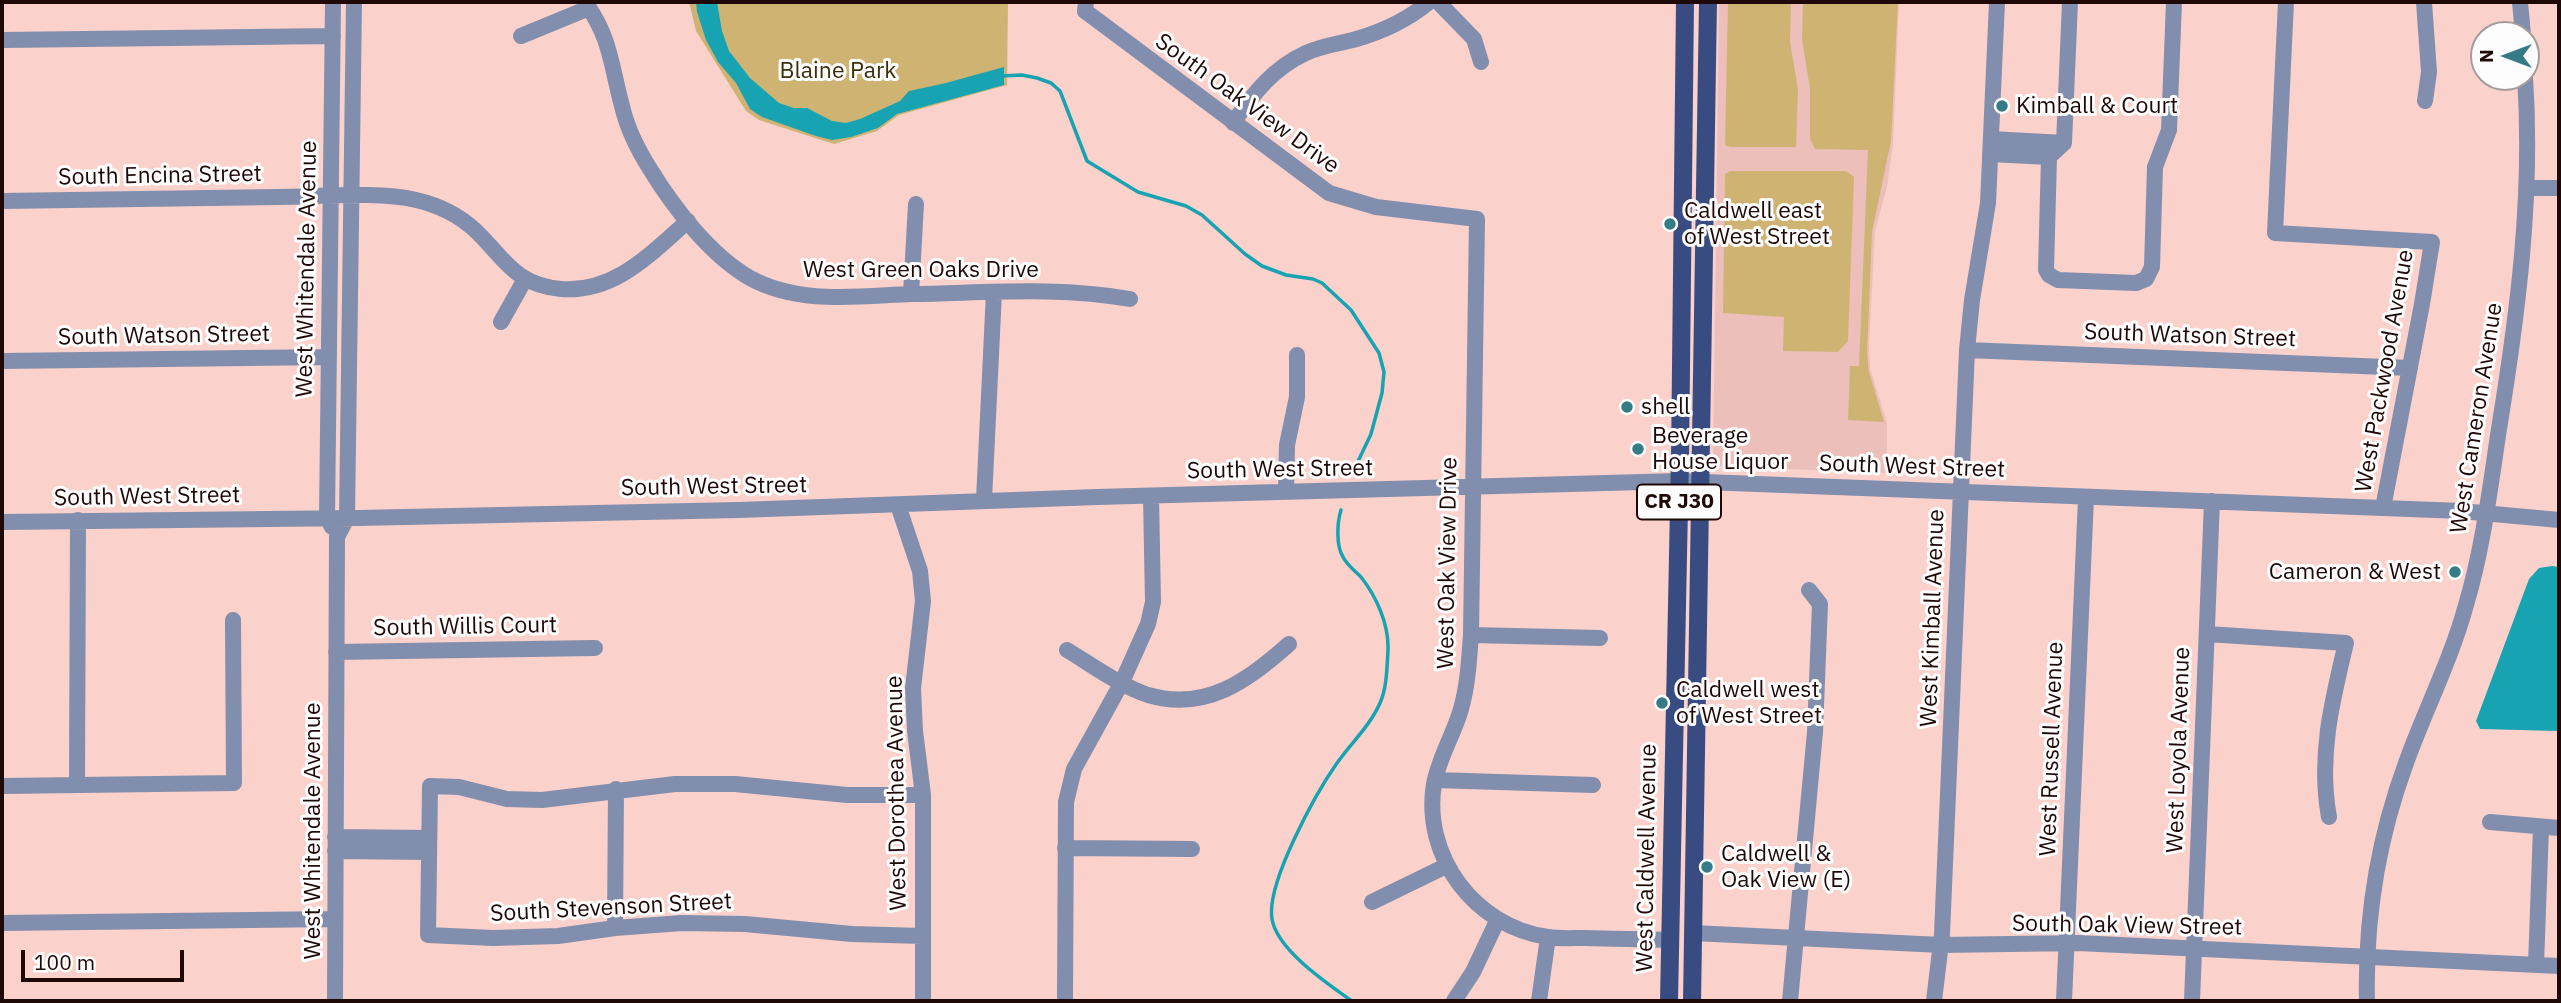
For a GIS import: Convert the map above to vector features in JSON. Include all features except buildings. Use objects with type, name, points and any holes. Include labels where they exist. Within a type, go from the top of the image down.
[{"type":"main road","name":"West Caldwell Avenue","points":[[1669,1001],[1685,2]]},
{"type":"main road","name":"West Caldwell Avenue","points":[[1692,1001],[1708,2]]},
{"type":"main road","points":[[1685,38],[1696,64],[1695,148],[1698,157],[1706,165]]},
{"type":"main road","points":[[1672,807],[1683,840],[1683,923],[1693,933]]},
{"type":"street","name":"West Whitendale Avenue","points":[[327,518],[333,2]]},
{"type":"street","name":"West Whitendale Avenue","points":[[335,1001],[337,535],[347,518],[354,2]]},
{"type":"street","points":[[1233,122],[1254,92],[1279,69],[1306,53],[1390,28],[1415,14],[1429,2]]},
{"type":"street","points":[[1438,2],[1474,39],[1481,62]]},
{"type":"street","name":"West Kimball Avenue","points":[[1934,1001],[1941,945],[1967,350],[1972,300],[1986,226],[1997,2]]},
{"type":"street","points":[[2070,2],[2064,143],[2049,157],[2045,264],[2049,275],[2058,280],[2136,283],[2146,279],[2151,267],[2156,164],[2169,134],[2174,2]]},
{"type":"street","name":"West Packwood Avenue","points":[[2286,2],[2275,233],[2432,242],[2383,508]]},
{"type":"street","points":[[2424,2],[2429,72],[2426,101]]},
{"type":"street","points":[[2520,2],[2522,21]]},
{"type":"street","points":[[522,36],[587,5]]},
{"type":"street","name":"West Green Oaks Drive","points":[[587,5],[604,34],[614,64],[622,107],[635,142],[651,171],[688,221],[726,262],[752,279],[805,296],[1069,292],[1130,299]]},
{"type":"street","name":"South Oak View Drive","points":[[1085,6],[1329,193],[1376,207],[1477,219]]},
{"type":"street","points":[[2,40],[332,36]]},
{"type":"street","name":"West Cameron Avenue","points":[[2367,1001],[2367,957],[2373,892],[2388,818],[2406,762],[2458,633],[2474,576],[2486,513],[2521,276],[2527,188],[2525,91]]},
{"type":"street","points":[[1990,147],[2064,143]]},
{"type":"street","points":[[1990,147],[2049,157]]},
{"type":"street","points":[[2527,188],[2559,188]]},
{"type":"street","name":"South Encina Street","points":[[2,201],[331,197],[414,199],[455,215],[476,231],[505,264],[525,279],[561,289],[603,284],[623,275],[688,221]]},
{"type":"street","points":[[911,295],[916,204]]},
{"type":"street","name":"West Oak View Drive","points":[[1477,219],[1471,635],[1468,678],[1461,710],[1435,780],[1432,801],[1433,822],[1446,866],[1466,894],[1498,919]]},
{"type":"street","points":[[501,322],[525,279]]},
{"type":"street","points":[[984,500],[995,292]]},
{"type":"street","name":"South Watson Street","points":[[1967,350],[2410,369]]},
{"type":"street","points":[[1286,492],[1287,444],[1297,397],[1297,355]]},
{"type":"street","name":"South Watson Street","points":[[2,361],[328,356]]},
{"type":"street","name":"South West Street","points":[[2,522],[347,518],[898,505],[984,500],[1679,481],[2383,508],[2559,520]]},
{"type":"street","points":[[1065,1001],[1066,802],[1074,769],[1122,682],[1149,624],[1153,603],[1151,496]]},
{"type":"street","name":"West Russell Avenue","points":[[2064,1001],[2085,498]]},
{"type":"street","name":"West Loyola Avenue","points":[[2192,1001],[2212,501]]},
{"type":"street","name":"West Dorothea Avenue","points":[[898,505],[920,571],[923,601],[913,688],[923,794],[923,1001]]},
{"type":"street","points":[[327,518],[337,535]]},
{"type":"street","points":[[77,785],[78,520]]},
{"type":"street","points":[[1790,1001],[1815,733],[1821,604],[1809,590]]},
{"type":"street","points":[[2,786],[233,783],[233,620]]},
{"type":"street","points":[[2207,634],[2346,643],[2333,694],[2326,740],[2324,792],[2329,817]]},
{"type":"street","points":[[1471,635],[1600,638]]},
{"type":"street","points":[[1067,650],[1146,694],[1169,699],[1191,699],[1237,685],[1263,668],[1289,644]]},
{"type":"street","name":"South Willis Court","points":[[336,652],[595,648]]},
{"type":"street","points":[[1435,780],[1593,785]]},
{"type":"street","points":[[335,844],[429,845],[429,786],[459,787],[519,800],[542,800],[616,789],[676,784],[735,784],[847,795],[923,794]]},
{"type":"street","points":[[615,928],[616,789]]},
{"type":"street","points":[[2490,822],[2559,828]]},
{"type":"street","points":[[2536,965],[2541,827]]},
{"type":"street","name":"South Stevenson Street","points":[[429,845],[428,935],[493,938],[558,936],[682,923],[745,923],[852,934],[923,936]]},
{"type":"street","points":[[1065,848],[1192,849]]},
{"type":"street","points":[[1372,902],[1446,866]]},
{"type":"street","points":[[2,923],[334,919]]},
{"type":"street","points":[[1454,1001],[1473,972],[1498,919],[1522,931],[1548,937],[1670,940]]},
{"type":"street","name":"South Oak View Street","points":[[1693,933],[1941,945],[2066,943],[2559,966]]},
{"type":"street","points":[[1545,1001],[1539,1001],[1548,937]]},
{"type":"shaded area","points":[[1719,2],[1899,2],[1893,144],[1887,187],[1875,231],[1869,345],[1870,368],[1887,423],[1887,473],[1713,466]]},
{"type":"green space","name":"Blaine Park","points":[[689,2],[1008,2],[1007,85],[899,115],[877,131],[834,144],[759,120],[746,111],[696,31]]},
{"type":"green space","points":[[1728,2],[1791,2],[1790,42],[1798,89],[1796,147],[1725,145]]},
{"type":"green space","points":[[1803,2],[1898,2],[1891,141],[1872,232],[1867,354],[1869,372],[1884,422],[1848,420],[1850,366],[1859,366],[1868,150],[1815,149],[1810,139],[1810,89],[1802,39]]},
{"type":"green space","points":[[1730,171],[1846,171],[1854,177],[1848,341],[1838,352],[1783,351],[1784,317],[1723,313],[1725,174]]},
{"type":"water","points":[[696,2],[717,2],[729,51],[750,78],[779,103],[794,108],[807,108],[832,121],[846,123],[860,119],[900,101],[909,91],[1004,67],[1004,85],[897,114],[878,128],[851,137],[832,140],[816,136],[762,117],[750,109],[736,83],[718,62],[706,40]]},
{"type":"water","points":[[2559,567],[2559,731],[2480,729],[2476,721],[2529,579],[2539,568]]},
{"type":"waterway","points":[[1000,76],[1022,75],[1051,83],[1060,91],[1087,161],[1138,192],[1186,206],[1202,215],[1262,266],[1286,275],[1322,283],[1351,310],[1379,353],[1384,372],[1382,393],[1371,434],[1352,474]]},
{"type":"waterway","points":[[1341,510],[1339,547],[1347,563],[1367,585],[1384,620],[1388,640],[1385,684],[1376,711],[1328,777],[1294,839],[1277,884],[1272,903],[1272,919],[1276,931],[1293,954],[1317,976],[1352,1001]]},
{"type":"place","name":"Kimball & Court","points":[[2002,106]]},
{"type":"place","name":"Caldwell east of West Street","points":[[1670,224]]},
{"type":"place","name":"shell","points":[[1627,407]]},
{"type":"place","name":"Beverage House Liquor","points":[[1638,449]]},
{"type":"place","name":"Cameron & West","points":[[2455,572]]},
{"type":"place","name":"Caldwell west of West Street","points":[[1662,703]]},
{"type":"place","name":"Caldwell & Oak View (E)","points":[[1707,867]]}]
